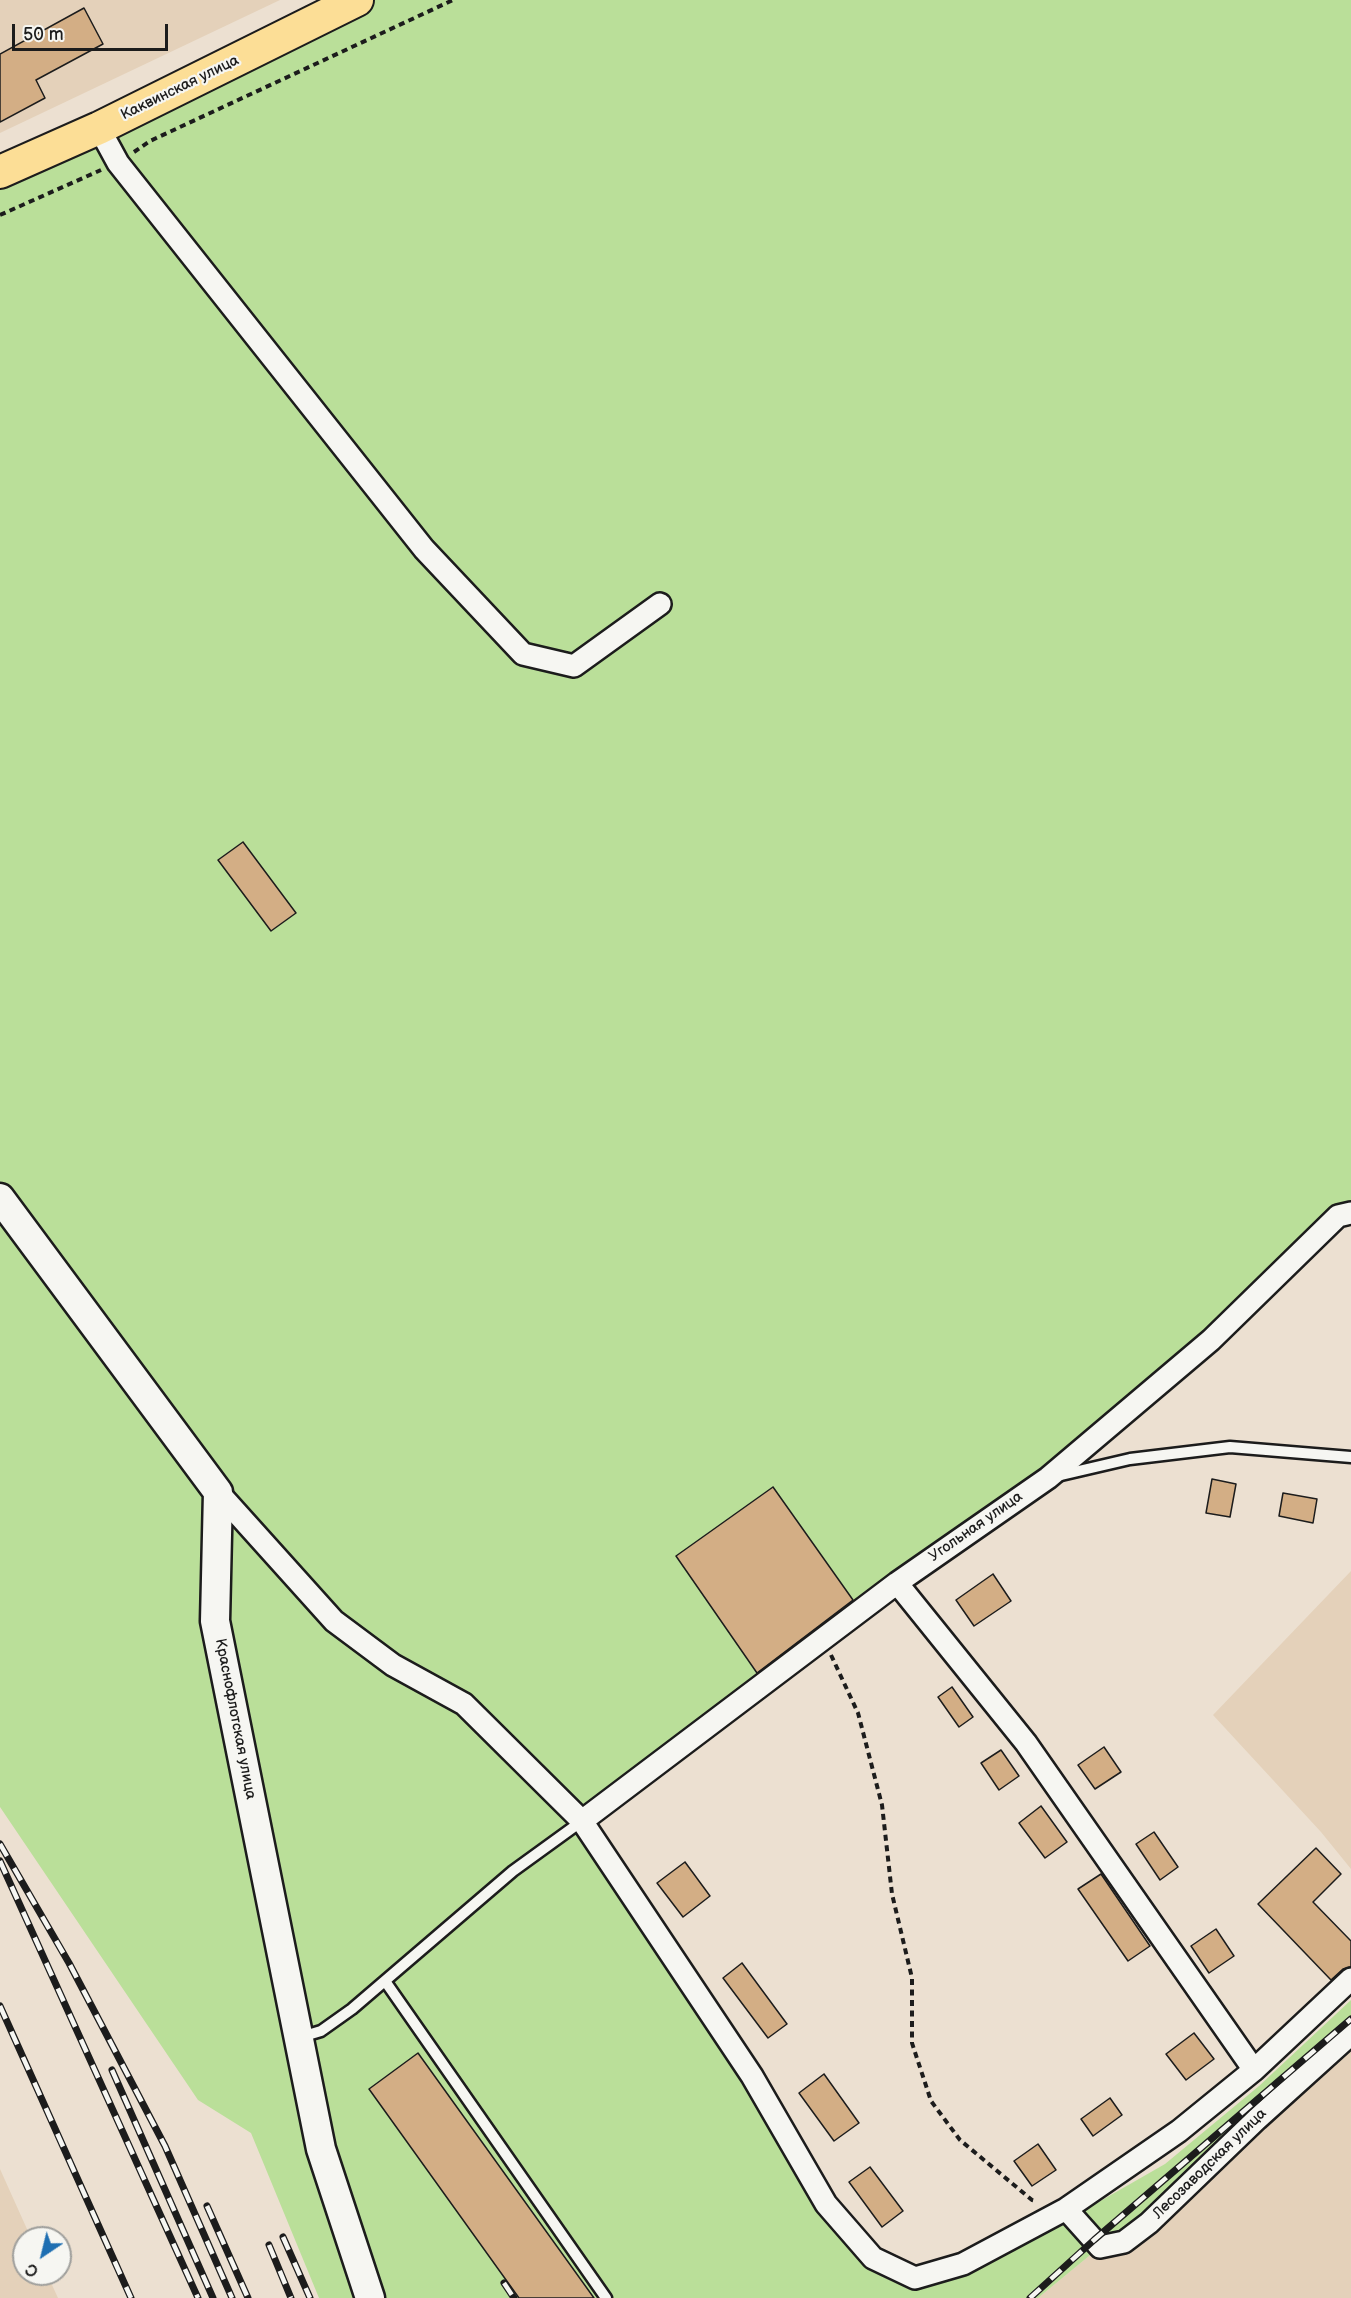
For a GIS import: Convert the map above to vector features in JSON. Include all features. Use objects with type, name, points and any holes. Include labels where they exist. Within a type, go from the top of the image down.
[{"type":"main road","name":"Каквинская улица","points":[[0,172],[99,128],[357,0]]},
{"type":"street","points":[[99,128],[118,163],[424,549],[523,654],[574,666],[660,604]]},
{"type":"street","points":[[0,1198],[218,1492],[334,1622],[393,1665],[464,1704],[582,1821],[752,2076],[826,2204],[873,2258],[915,2278],[963,2264],[1066,2209],[1179,2131],[1254,2070],[1351,1979]]},
{"type":"street","name":"Угольная улица","points":[[582,1821],[897,1583],[1048,1478],[1211,1340],[1338,1216],[1351,1213]]},
{"type":"street","name":"Краснофлотская улица","points":[[218,1492],[215,1621],[321,2149],[369,2298]]},
{"type":"street","points":[[897,1583],[1026,1743],[1254,2070]]},
{"type":"street","name":"Лесозаводская улица","points":[[1066,2209],[1100,2247],[1124,2242],[1149,2223],[1257,2119],[1351,2034]]},
{"type":"lane","points":[[1048,1478],[1130,1459],[1230,1447],[1351,1457]]},
{"type":"lane","points":[[299,2037],[321,2031],[352,2009],[513,1871],[582,1821]]},
{"type":"lane","points":[[385,1981],[606,2298]]},
{"type":"path","points":[[0,215],[118,163],[150,141],[453,0]]},
{"type":"path","points":[[824,1639],[858,1713],[882,1805],[892,1894],[912,1978],[912,2043],[931,2102],[960,2140],[999,2170],[1032,2200],[1066,2209]]},
{"type":"shaded area","points":[[0,0],[280,0],[0,133]]},
{"type":"shaded area","points":[[1351,1571],[1351,1869],[1321,1832],[1213,1715]]},
{"type":"shaded area","points":[[1351,2034],[1351,2298],[1038,2298],[1100,2247]]},
{"type":"shaded area","points":[[0,2169],[26,2226],[12,2226],[12,2286],[52,2286],[58,2298],[0,2298]]},
{"type":"green space","points":[[357,0],[1351,0],[1351,1213],[1211,1340],[860,1611],[773,1487],[677,1556],[764,1684],[583,1821],[752,2076],[822,2216],[869,2270],[911,2290],[959,2276],[1048,2231],[1165,2164],[1259,2086],[1351,2000],[1351,2034],[1151,2221],[1100,2247],[1038,2298],[319,2298],[251,2133],[198,2100],[0,1807],[0,172]]},
{"type":"building","points":[[84,8],[103,44],[36,80],[45,98],[0,122],[0,54]]},
{"type":"building","points":[[243,842],[296,913],[271,931],[218,860]]},
{"type":"building","points":[[1212,1479],[1236,1484],[1230,1517],[1206,1513]]},
{"type":"building","points":[[773,1487],[853,1600],[757,1673],[676,1556]]},
{"type":"building","points":[[1283,1493],[1317,1499],[1313,1523],[1279,1516]]},
{"type":"building","points":[[993,1574],[1011,1601],[974,1626],[956,1600]]},
{"type":"building","points":[[952,1687],[973,1717],[959,1727],[938,1697]]},
{"type":"building","points":[[1104,1747],[1121,1772],[1095,1789],[1078,1765]]},
{"type":"building","points":[[1001,1750],[1019,1776],[999,1790],[981,1763]]},
{"type":"building","points":[[1041,1806],[1067,1842],[1045,1858],[1019,1823]]},
{"type":"building","points":[[1154,1832],[1178,1867],[1160,1880],[1136,1844]]},
{"type":"building","points":[[1316,1848],[1341,1874],[1313,1902],[1351,1941],[1351,1967],[1343,1969],[1331,1980],[1258,1904]]},
{"type":"building","points":[[685,1862],[710,1896],[683,1917],[657,1883]]},
{"type":"building","points":[[1101,1874],[1150,1946],[1128,1961],[1078,1889]]},
{"type":"building","points":[[1216,1929],[1234,1956],[1209,1973],[1191,1946]]},
{"type":"building","points":[[742,1963],[787,2024],[768,2038],[723,1978]]},
{"type":"building","points":[[1194,2033],[1214,2059],[1186,2080],[1166,2054]]},
{"type":"building","points":[[418,2053],[594,2298],[519,2298],[369,2089]]},
{"type":"building","points":[[824,2074],[859,2123],[834,2141],[799,2093]]},
{"type":"building","points":[[1110,2098],[1122,2115],[1093,2136],[1081,2119]]},
{"type":"building","points":[[1038,2144],[1056,2170],[1032,2186],[1014,2161]]},
{"type":"building","points":[[870,2167],[903,2211],[882,2227],[849,2182]]},
{"type":"railway","points":[[0,1844],[69,1963],[165,2146],[232,2298]]},
{"type":"railway","points":[[0,1861],[198,2298]]},
{"type":"railway","points":[[0,2006],[131,2298]]},
{"type":"railway","points":[[1030,2298],[1351,2019]]},
{"type":"railway","points":[[112,2070],[213,2298]]},
{"type":"railway","points":[[207,2206],[248,2298]]},
{"type":"railway","points":[[283,2237],[310,2298]]},
{"type":"railway","points":[[269,2245],[291,2298]]},
{"type":"railway","points":[[504,2283],[514,2298]]}]
